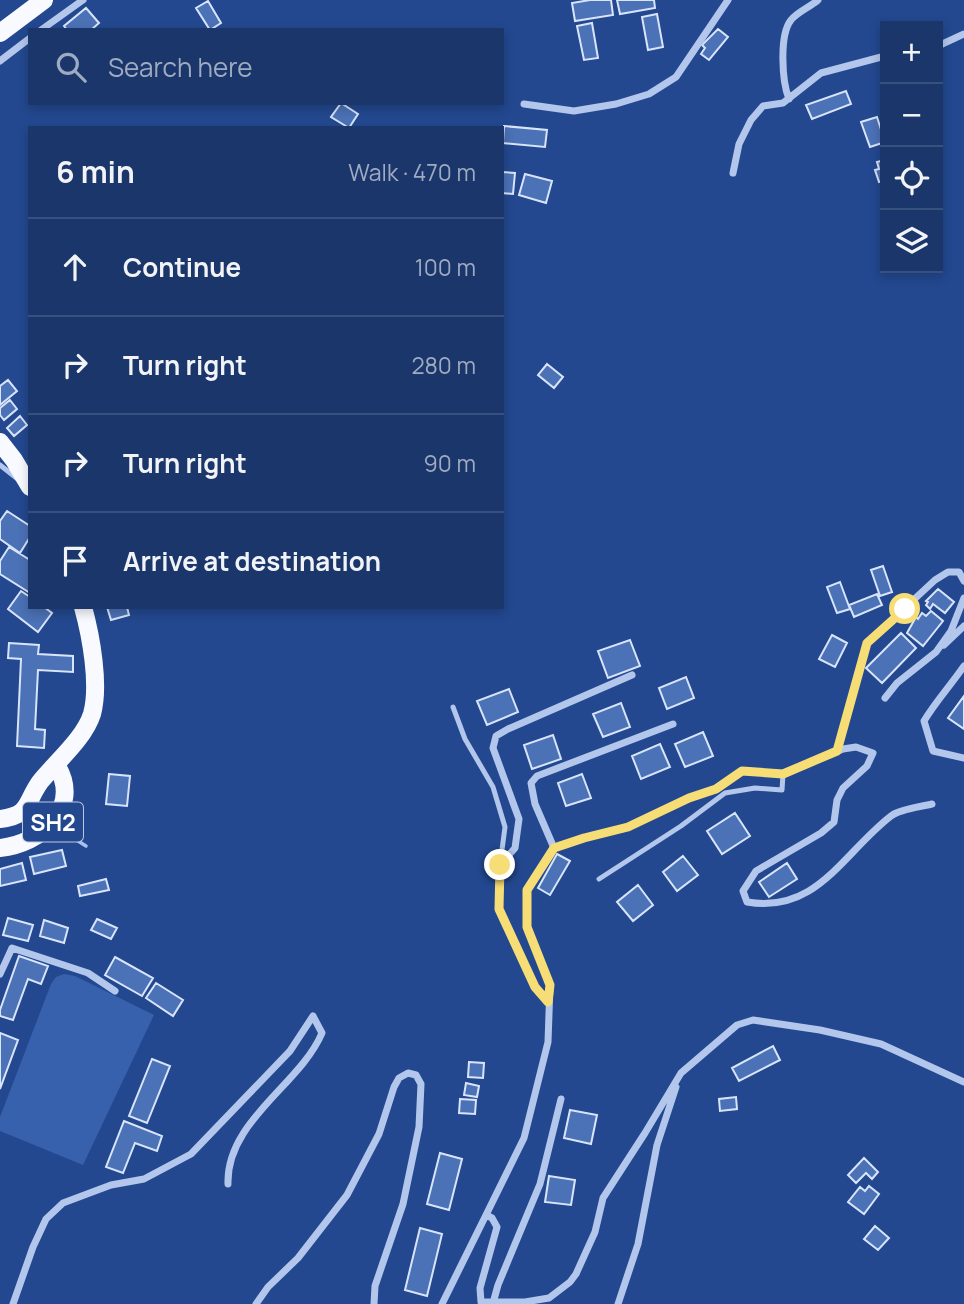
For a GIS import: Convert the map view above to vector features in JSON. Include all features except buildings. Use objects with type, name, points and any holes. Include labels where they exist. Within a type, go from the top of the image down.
[{"type":"main road","points":[[0,33],[44,0]]},
{"type":"main road","points":[[0,442],[28,484]]},
{"type":"main road","points":[[0,819],[13,818],[25,811],[38,785],[57,766],[92,714],[91,637],[84,609]]},
{"type":"main road","name":"SH2","points":[[0,848],[33,840],[57,818],[64,803],[64,777],[57,766]]},
{"type":"street","points":[[44,28],[83,0]]},
{"type":"street","points":[[524,104],[574,111],[616,104],[649,94],[676,77],[728,0]]},
{"type":"street","points":[[789,99],[784,75],[783,39],[791,20],[818,0]]},
{"type":"street","points":[[943,44],[964,34]]},
{"type":"street","points":[[0,61],[28,40]]},
{"type":"street","points":[[733,173],[739,144],[751,120],[763,106],[783,103],[821,73],[880,57]]},
{"type":"street","points":[[837,751],[867,643],[934,580],[948,572],[958,572],[964,581]]},
{"type":"street","points":[[936,652],[951,631],[964,597]]},
{"type":"street","points":[[886,698],[897,683],[964,626]]},
{"type":"street","points":[[964,666],[953,683],[938,698],[924,721],[933,751],[964,758]]},
{"type":"street","points":[[548,1002],[535,987],[499,909],[500,865],[515,848],[519,819],[493,748],[496,736],[632,675]]},
{"type":"street","points":[[554,848],[531,793],[531,783],[537,776],[673,724]]},
{"type":"street","points":[[442,1304],[524,1138],[548,1042],[550,985],[527,927],[527,890],[554,848],[628,827],[689,798],[716,789],[742,771],[783,774],[837,751],[856,747],[873,753],[867,766],[843,788],[837,800],[834,822],[821,833],[756,872],[743,891],[747,902],[766,905],[787,902],[818,886],[892,814],[932,804]]},
{"type":"street","points":[[0,974],[12,948],[88,973],[115,991]]},
{"type":"street","points":[[13,1304],[46,1219],[63,1203],[111,1185],[144,1180],[191,1154],[290,1051],[313,1016],[322,1033],[317,1045],[247,1130],[227,1170],[228,1184]]},
{"type":"street","points":[[486,1215],[492,1218],[497,1227],[480,1288],[481,1303],[525,1303],[549,1298],[576,1274],[595,1232],[603,1198],[681,1073],[737,1025],[753,1020],[820,1030],[881,1044],[964,1082]]},
{"type":"street","points":[[256,1304],[268,1287],[298,1258],[347,1195],[379,1134],[394,1087],[399,1077],[408,1073],[416,1076],[421,1084],[419,1127],[403,1205],[375,1286],[374,1304]]},
{"type":"street","points":[[618,1304],[638,1244],[657,1145],[681,1073]]},
{"type":"street","points":[[493,1303],[540,1184],[561,1099]]},
{"type":"lane","points":[[0,465],[28,486]]},
{"type":"lane","points":[[453,707],[466,739],[492,787],[505,827],[500,865]]},
{"type":"lane","points":[[599,879],[681,826],[725,793],[755,788],[782,790],[783,774]]},
{"type":"shaded area","points":[[64,974],[75,976],[154,1015],[83,1165],[0,1131],[0,1117],[51,984],[56,977]]},
{"type":"waterway","points":[[67,834],[86,846]]},
{"type":"route","points":[[500,865],[499,909],[535,987],[548,1002],[550,985],[527,927],[527,890],[554,848],[628,827],[655,816],[689,798],[716,789],[742,771],[783,774],[837,751],[867,643],[905,609]]}]
